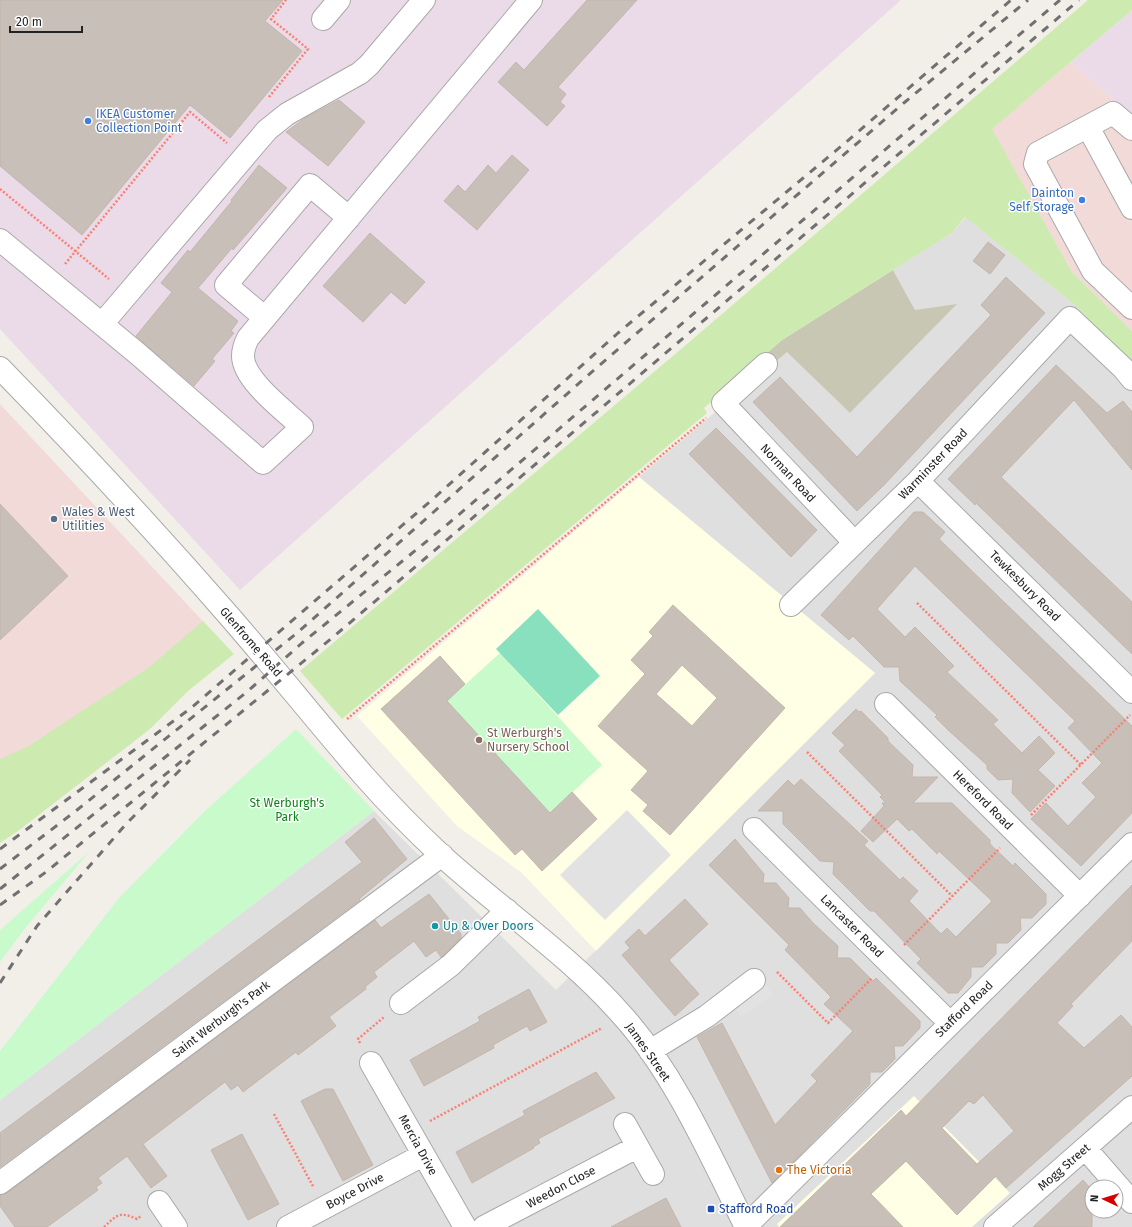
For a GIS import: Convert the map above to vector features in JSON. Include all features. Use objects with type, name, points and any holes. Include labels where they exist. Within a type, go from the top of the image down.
[{"type":"street","points":[[323,19],[339,0]]},
{"type":"street","points":[[102,324],[267,130],[288,114],[360,73],[370,65],[424,0]]},
{"type":"street","points":[[0,240],[102,324],[263,463],[302,427],[252,380],[244,364],[243,356],[246,343],[265,318],[531,0]]},
{"type":"street","points":[[1132,130],[1113,113],[1038,153],[1035,164],[1093,271],[1132,308]]},
{"type":"street","points":[[1088,127],[1132,208]]},
{"type":"street","points":[[265,318],[226,285],[310,185],[349,218]]},
{"type":"street","name":"Warminster Road","points":[[791,605],[918,481],[1070,318],[1123,368],[1132,379]]},
{"type":"street","points":[[723,403],[766,364]]},
{"type":"street","name":"Glenfrome Road","points":[[0,368],[51,421],[215,600],[364,776],[442,855],[507,910]]},
{"type":"street","name":"Norman Road","points":[[723,403],[854,542]]},
{"type":"street","name":"Tewkesbury Road","points":[[918,481],[1132,692]]},
{"type":"street","name":"Hereford Road","points":[[886,704],[1080,896]]},
{"type":"street","name":"Lancaster Road","points":[[754,829],[950,1023]]},
{"type":"street","name":"Stafford Road","points":[[746,1227],[1132,844]]},
{"type":"street","name":"Saint Werburgh's Park","points":[[0,1183],[442,855]]},
{"type":"street","points":[[401,1003],[452,965],[507,910]]},
{"type":"street","name":"James Street","points":[[507,910],[586,977],[623,1016],[650,1051],[703,1140],[746,1227]]},
{"type":"street","points":[[650,1051],[707,1016],[754,980]]},
{"type":"street","name":"Mercia Drive","points":[[371,1063],[465,1227]]},
{"type":"street","name":"Mogg Street","points":[[995,1227],[1132,1107]]},
{"type":"street","points":[[625,1124],[653,1174]]},
{"type":"street","name":"Weedon Close","points":[[484,1227],[637,1147]]},
{"type":"street","points":[[1085,1148],[1132,1202]]},
{"type":"street","name":"Boyce Drive","points":[[288,1227],[423,1155]]},
{"type":"street","points":[[160,1202],[176,1227]]},
{"type":"path","points":[[264,103],[308,49],[271,19],[286,0]]},
{"type":"path","points":[[50,281],[190,112],[229,145],[225,149]]},
{"type":"path","points":[[0,189],[128,295]]},
{"type":"path","points":[[346,719],[723,403]]},
{"type":"path","points":[[917,603],[1081,765]]},
{"type":"path","points":[[774,969],[828,1023],[1132,713]]},
{"type":"path","points":[[806,752],[952,896]]},
{"type":"path","points":[[371,1063],[358,1039],[401,1003]]},
{"type":"path","points":[[411,1132],[623,1016]]},
{"type":"path","points":[[274,1114],[324,1208]]},
{"type":"shaded area","points":[[0,0],[901,0],[240,590],[0,329]]},
{"type":"shaded area","points":[[1132,10],[1132,116],[1071,62]]},
{"type":"shaded area","name":"Dainton Self Storage","points":[[1071,62],[1132,116],[1132,331],[1072,272],[991,129]]},
{"type":"shaded area","points":[[966,217],[1075,305],[1132,364],[1132,1227],[0,1227],[0,1100],[374,811],[556,990],[875,673],[639,477],[787,351],[850,413],[956,305],[915,310],[893,270],[952,233]]},
{"type":"shaded area","points":[[893,270],[915,310],[957,304],[850,413],[787,352],[737,394],[729,386],[782,340]]},
{"type":"shaded area","name":"Wales & West Utilities","points":[[0,404],[227,647],[0,810]]},
{"type":"shaded area","points":[[639,477],[875,673],[596,951],[521,872],[457,826],[357,716]]},
{"type":"shaded area","points":[[627,810],[671,855],[605,920],[560,875]]},
{"type":"shaded area","points":[[762,980],[773,995],[742,1017],[731,1002]]},
{"type":"shaded area","points":[[914,1096],[1010,1193],[972,1227],[779,1227],[777,1224]]},
{"type":"green space","points":[[1088,0],[1132,0],[1132,10],[992,129],[1072,272],[1132,331],[1132,364],[1075,305],[965,217],[952,233],[782,340],[704,408],[707,413],[342,719],[300,671],[680,350]]},
{"type":"green space","points":[[538,609],[600,676],[558,715],[496,649]]},
{"type":"green space","points":[[203,621],[234,654],[188,691],[150,729],[18,831],[0,843],[0,759],[27,747],[148,668]]},
{"type":"green space","points":[[500,653],[602,765],[550,813],[447,701]]},
{"type":"green space","name":"St Werburgh's Park","points":[[296,729],[374,811],[0,1100],[0,1051],[119,898],[205,811]]},
{"type":"green space","points":[[90,851],[26,927],[0,962],[0,930]]},
{"type":"building","name":"IKEA Customer Collection Point","points":[[0,0],[283,0],[265,21],[302,51],[230,138],[190,105],[82,235],[0,166]]},
{"type":"building","points":[[587,0],[637,0],[558,87],[566,94],[560,102],[565,106],[547,126],[498,82],[516,62],[524,70]]},
{"type":"building","points":[[339,100],[365,122],[328,166],[286,132],[305,118]]},
{"type":"building","points":[[512,155],[529,170],[477,230],[444,201],[458,185],[465,192],[488,165],[496,173]]},
{"type":"building","points":[[259,165],[287,188],[198,288],[238,321],[231,331],[234,333],[212,359],[215,361],[194,386],[136,336],[172,292],[161,283],[188,250],[190,252],[232,201],[231,200]]},
{"type":"building","points":[[370,233],[425,282],[405,304],[391,292],[363,322],[323,286]]},
{"type":"building","points":[[988,242],[1005,255],[990,274],[973,261]]},
{"type":"building","points":[[1006,277],[1045,313],[884,485],[857,511],[753,402],[780,377],[857,457],[991,315],[981,305]]},
{"type":"building","points":[[1056,365],[1107,413],[1123,401],[1132,412],[1132,470],[1074,400],[1001,477],[1132,602],[1132,654],[976,503],[975,505],[948,479]]},
{"type":"building","points":[[716,428],[817,530],[791,557],[689,454]]},
{"type":"building","points":[[0,504],[68,576],[0,640]]},
{"type":"building","points":[[914,512],[923,512],[945,532],[939,539],[1132,726],[1132,813],[1081,866],[1031,819],[1046,803],[1068,826],[1096,797],[1082,783],[1102,763],[1068,728],[1075,721],[915,566],[877,609],[905,637],[915,627],[954,666],[947,672],[998,720],[993,724],[1022,753],[1039,736],[1055,753],[1038,770],[1055,786],[1030,812],[1012,793],[1013,779],[998,780],[987,769],[987,765],[947,729],[935,717],[937,715],[900,681],[899,667],[884,667],[853,636],[849,640],[821,615]]},
{"type":"building","points":[[673,605],[785,708],[670,835],[643,811],[648,805],[631,790],[648,771],[598,726],[645,674],[631,660],[653,636],[649,632]],"holes":[[[682,665],[717,698],[692,726],[656,694]]]},
{"type":"building","points":[[440,656],[465,684],[447,701],[550,813],[572,792],[597,819],[542,871],[522,849],[515,855],[381,709]]},
{"type":"building","points":[[856,709],[859,712],[861,711],[888,738],[888,741],[913,765],[912,777],[938,777],[913,803],[952,803],[990,840],[990,844],[1013,866],[1015,863],[1046,894],[1046,904],[1032,918],[1020,918],[1021,930],[1008,943],[996,943],[996,954],[983,967],[971,967],[971,977],[958,993],[948,993],[917,963],[921,959],[874,911],[870,911],[833,874],[834,862],[820,861],[783,824],[783,811],[758,811],[788,780],[794,786],[801,779],[868,841],[864,845],[900,880],[903,877],[918,891],[909,901],[941,934],[947,928],[956,937],[992,901],[939,851],[937,854],[912,829],[909,831],[897,819],[873,842],[861,831],[884,806],[882,803],[886,803],[880,797],[882,795],[839,751],[845,745],[832,733]]},
{"type":"building","points":[[374,818],[407,859],[359,899],[360,900],[0,1167],[0,1133],[362,862],[345,842]]},
{"type":"building","points":[[735,839],[764,874],[763,883],[776,883],[789,898],[788,908],[800,908],[813,923],[838,946],[837,958],[850,958],[873,981],[876,978],[920,1021],[920,1028],[903,1046],[894,1046],[895,1059],[882,1072],[870,1072],[870,1084],[772,1183],[697,1037],[722,1023],[775,1125],[817,1081],[811,1075],[853,1031],[824,1004],[831,997],[785,950],[789,945],[709,865]]},
{"type":"building","points":[[1132,885],[1132,941],[1071,1004],[1073,1006],[1057,1023],[1084,1048],[1121,1015],[1132,1027],[1132,1076],[1006,1188],[996,1176],[957,1215],[906,1161],[871,1194],[903,1227],[780,1227],[901,1110],[906,1116]],"holes":[[[983,1095],[1014,1131],[977,1164],[942,1128],[969,1101],[974,1104]]]},
{"type":"building","points":[[429,894],[461,934],[461,938],[443,956],[441,957],[436,950],[426,957],[414,941],[374,972],[377,977],[365,987],[366,989],[329,1017],[336,1026],[298,1055],[296,1052],[243,1092],[238,1085],[231,1090],[225,1082],[143,1144],[167,1176],[151,1188],[127,1156],[98,1178],[102,1183],[96,1187],[98,1190],[47,1227],[15,1227],[0,1206],[0,1195],[7,1193],[375,920],[381,928]]},
{"type":"building","points":[[685,899],[708,924],[669,960],[699,994],[675,1016],[622,955],[630,948],[625,942],[639,929],[645,936]]},
{"type":"building","points":[[529,989],[547,1022],[530,1031],[527,1026],[493,1045],[494,1048],[424,1086],[410,1060],[480,1021],[478,1017]]},
{"type":"building","points":[[596,1072],[615,1098],[538,1139],[540,1143],[533,1147],[534,1148],[472,1183],[456,1152],[525,1115],[523,1111]]},
{"type":"building","points":[[325,1089],[333,1089],[373,1165],[343,1181],[301,1101]]},
{"type":"building","points":[[242,1134],[279,1204],[248,1220],[211,1150]]},
{"type":"building","points":[[1083,1180],[1084,1219],[1092,1219],[1092,1227],[1033,1227]]},
{"type":"building","points":[[666,1198],[681,1227],[611,1227],[649,1207]]},
{"type":"railway","points":[[0,849],[191,708],[434,498],[618,333],[845,143],[1011,0]]},
{"type":"railway","points":[[0,869],[77,810],[297,633],[594,370],[905,102],[1028,0]]},
{"type":"railway","points":[[0,889],[248,691],[302,643],[449,523],[1060,0]]},
{"type":"railway","points":[[0,905],[46,872],[332,638],[1079,0]]},
{"type":"railway","points":[[0,983],[37,926],[127,823],[190,760]]},
{"type":"place","name":"IKEA Customer Collection Point","points":[[88,121]]},
{"type":"place","name":"Dainton Self Storage","points":[[1082,200]]},
{"type":"place","name":"Wales & West Utilities","points":[[54,519]]},
{"type":"place","name":"St Werburgh's Nursery School","points":[[479,740]]},
{"type":"place","name":"Up & Over Doors","points":[[435,926]]},
{"type":"place","name":"The Victoria","points":[[779,1170]]},
{"type":"place","name":"Stafford Road","points":[[711,1209]]}]
